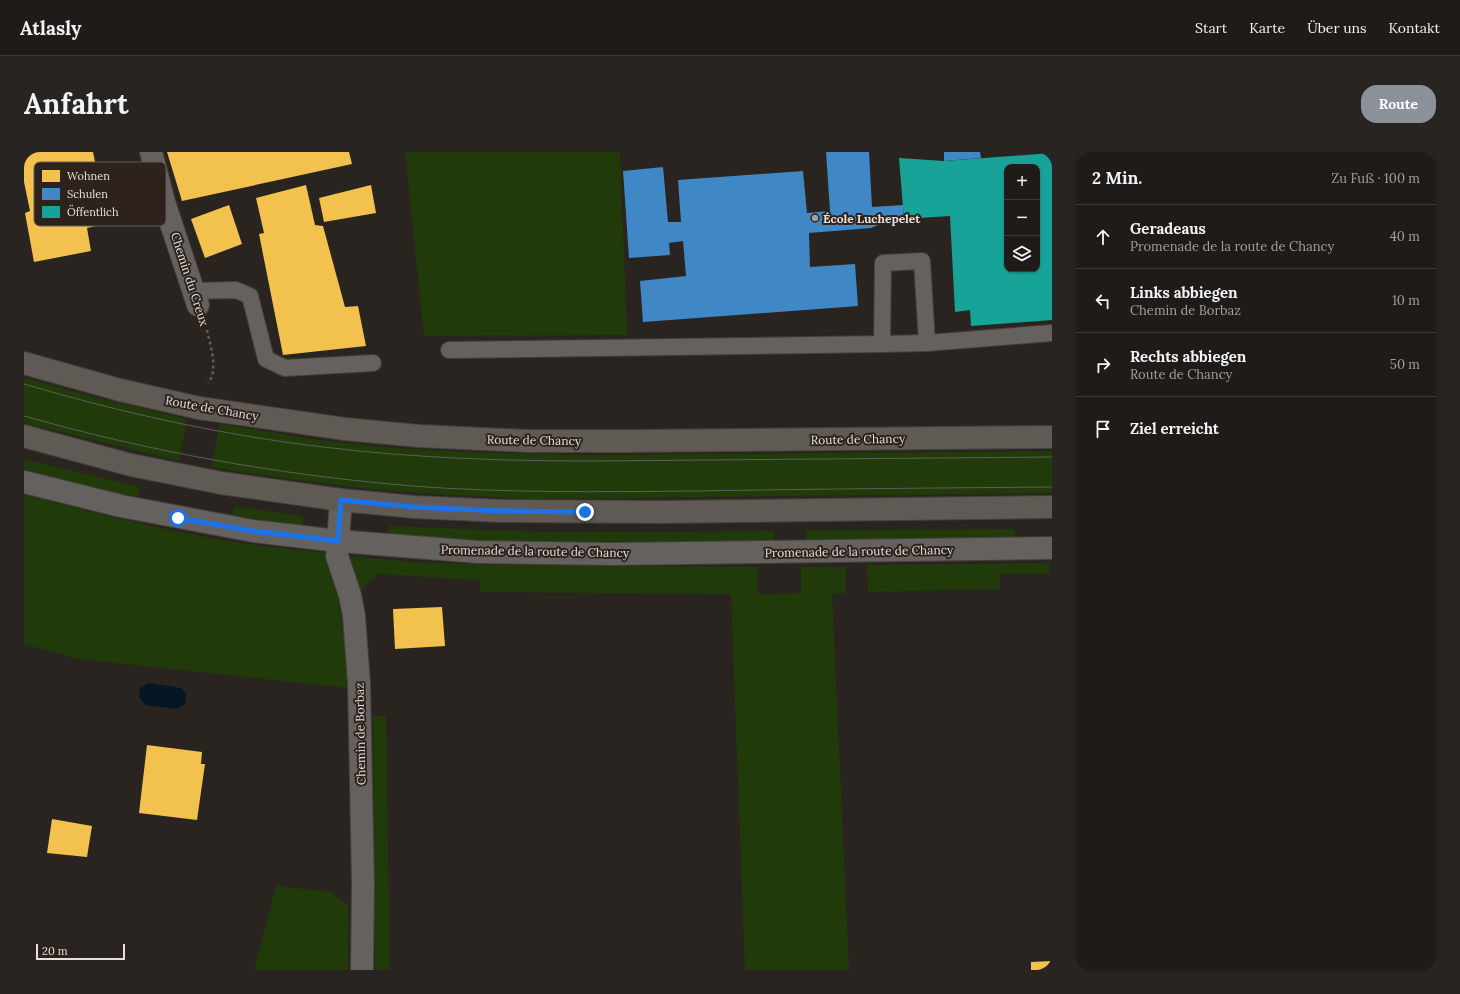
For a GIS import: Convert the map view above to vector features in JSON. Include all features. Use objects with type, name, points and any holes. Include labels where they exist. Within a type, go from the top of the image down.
[{"type":"main road","name":"Route de Chancy","points":[[24,363],[120,390],[199,408],[345,429],[419,436],[520,440],[618,441],[1052,437]]},
{"type":"main road","points":[[24,436],[131,465],[186,476],[260,489],[341,500],[414,507],[501,511],[585,512],[1052,507]]},
{"type":"street","name":"Chemin du Creux","points":[[150,152],[153,162]]},
{"type":"street","name":"Chemin du Creux","points":[[166,208],[196,298]]},
{"type":"street","name":"Promenade de la route de Chancy","points":[[24,482],[121,506],[253,531],[338,541],[478,552],[612,554],[1052,548]]},
{"type":"street","name":"Chemin de Borbaz","points":[[341,500],[337,556],[350,595],[354,616],[359,683],[363,884],[362,970]]},
{"type":"lane","points":[[882,344],[883,262],[922,261],[928,343]]},
{"type":"lane","points":[[196,298],[236,290],[250,296],[266,359],[285,368],[373,363]]},
{"type":"lane","points":[[449,350],[928,343],[1052,333]]},
{"type":"path","name":"Chemin du Creux","points":[[196,298],[213,358],[212,378],[207,383],[214,384]]},
{"type":"green space","points":[[405,152],[620,152],[627,335],[424,336]]},
{"type":"green space","points":[[24,378],[187,419],[179,461],[24,423]]},
{"type":"green space","points":[[220,424],[326,441],[393,448],[469,452],[578,455],[1052,451],[1052,493],[534,499],[383,490],[305,481],[211,467]]},
{"type":"green space","points":[[24,459],[140,487],[138,498],[54,478],[24,469]]},
{"type":"green space","points":[[24,493],[97,513],[210,538],[285,549],[323,552],[335,578],[345,642],[348,688],[79,659],[24,644]]},
{"type":"green space","points":[[234,506],[303,516],[303,526],[233,515]]},
{"type":"green space","points":[[389,526],[543,532],[774,531],[774,541],[473,541],[388,535]]},
{"type":"green space","points":[[1015,529],[1016,539],[806,540],[806,530]]},
{"type":"green space","points":[[349,556],[415,562],[495,565],[757,567],[758,594],[801,593],[801,567],[846,567],[846,593],[832,594],[849,970],[745,970],[731,594],[480,592],[481,580],[377,574],[358,593]]},
{"type":"green space","points":[[1050,563],[1049,574],[1000,574],[1000,589],[868,592],[867,565]]},
{"type":"green space","points":[[373,716],[386,716],[390,970],[375,970]]},
{"type":"green space","points":[[276,886],[330,892],[348,905],[348,970],[254,970]]},
{"type":"water","points":[[149,683],[181,688],[186,694],[185,704],[177,709],[145,705],[139,697],[140,688]]},
{"type":"building: Wohnen","points":[[24,152],[93,152],[95,162],[34,162],[34,226],[96,226],[87,228],[91,251],[34,262],[25,213],[30,211],[24,182]]},
{"type":"building: Wohnen","points":[[167,152],[349,152],[352,164],[182,201]]},
{"type":"building: Wohnen","points":[[306,185],[315,225],[323,226],[345,307],[358,306],[366,346],[283,355],[259,234],[264,233],[256,198]]},
{"type":"building: Wohnen","points":[[371,185],[376,213],[324,222],[319,198]]},
{"type":"building: Wohnen","points":[[229,205],[242,244],[205,258],[191,219]]},
{"type":"building: Wohnen","points":[[442,607],[445,646],[395,649],[393,609]]},
{"type":"building: Wohnen","points":[[147,745],[202,752],[201,764],[205,764],[197,820],[139,813]]},
{"type":"building: Wohnen","points":[[52,819],[92,826],[87,857],[47,853]]},
{"type":"building: Wohnen","points":[[1052,961],[1052,970],[1031,970],[1031,962]]},
{"type":"building: Schulen","points":[[826,152],[869,152],[872,207],[903,205],[904,219],[890,220],[871,228],[809,233],[810,267],[855,264],[858,306],[643,322],[640,281],[686,276],[683,241],[669,243],[670,255],[629,258],[623,171],[663,167],[668,222],[681,222],[678,180],[803,171],[807,213],[830,211]]},
{"type":"building: Schulen","points":[[944,152],[980,152],[981,158],[944,161]]},
{"type":"building: Öffentlich","points":[[1052,153],[1052,320],[971,326],[970,310],[955,312],[950,216],[904,219],[899,158],[944,161]]},
{"type":"tram line","points":[[24,384],[61,395],[172,422],[285,442],[390,454],[492,459],[592,461],[1052,457]]},
{"type":"tram line","points":[[24,416],[120,441],[265,469],[412,486],[482,490],[588,492],[1052,487]]},
{"type":"place","name":"École Luchepelet","points":[[815,218]]},
{"type":"route","points":[[178,518],[253,531],[338,541],[341,500],[414,507],[501,511],[585,512]]}]
